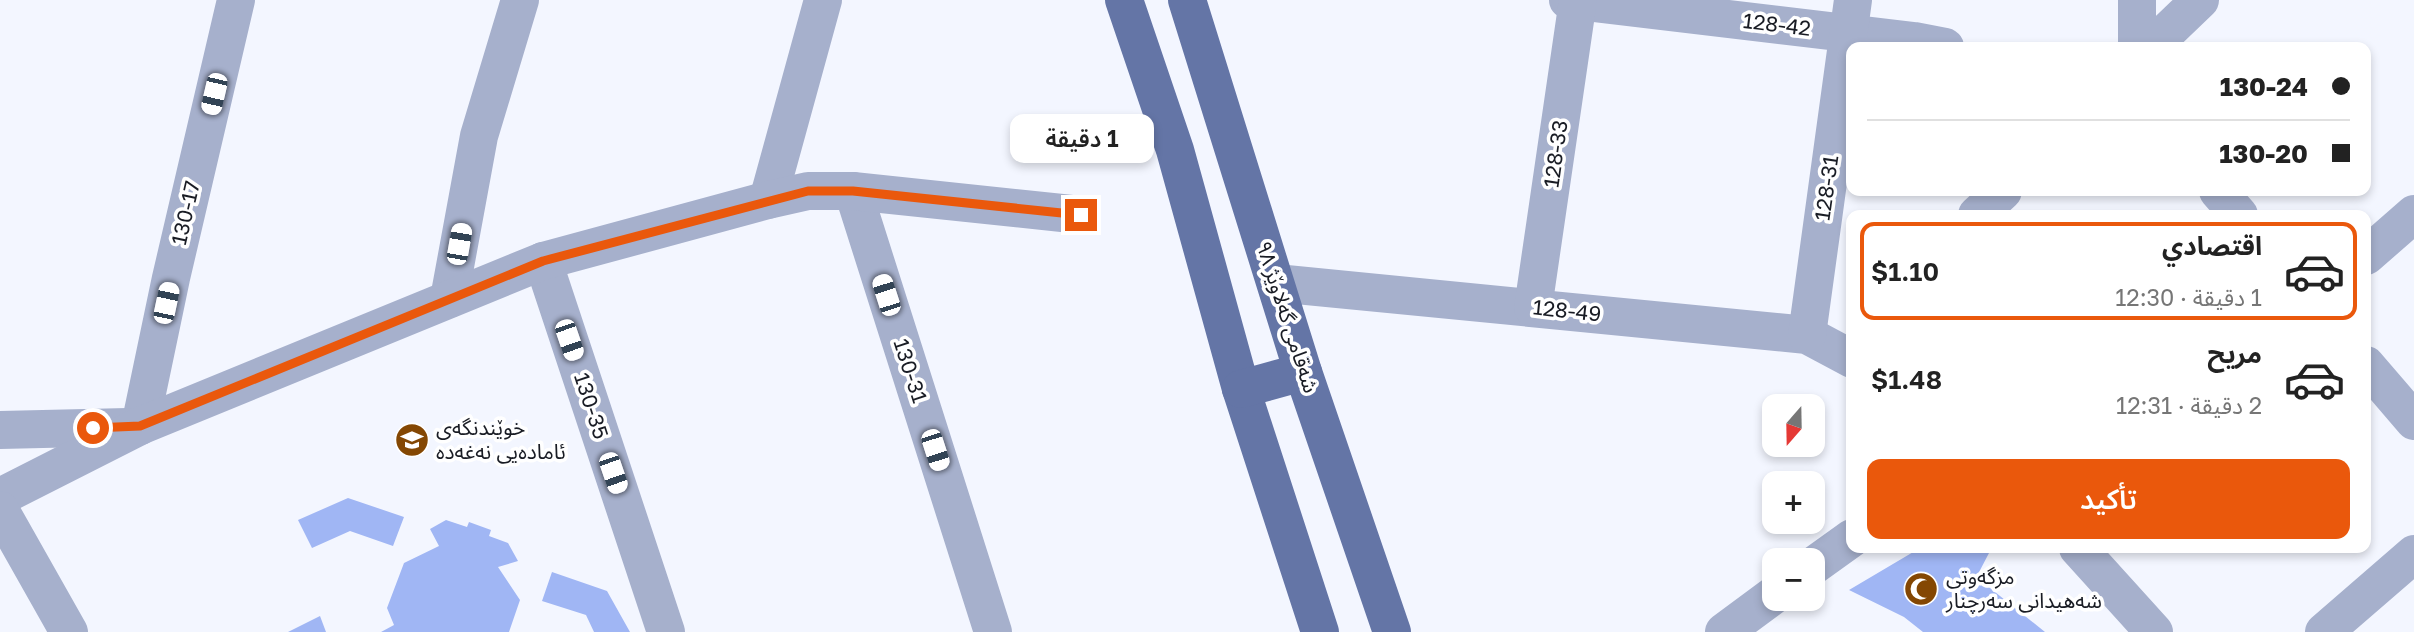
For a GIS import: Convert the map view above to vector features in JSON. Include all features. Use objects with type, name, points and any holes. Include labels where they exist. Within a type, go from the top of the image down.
[{"type":"main road","points":[[1124,0],[1175,150],[1241,389],[1320,632]]},
{"type":"main road","name":"شەقامی گەلاوێژ ٩٨","points":[[1187,0],[1303,372],[1392,632]]},
{"type":"main road","points":[[1241,389],[1303,372]]},
{"type":"street","name":"130-17","points":[[140,426],[171,278],[236,0]]},
{"type":"street","points":[[449,299],[479,136],[520,0]]},
{"type":"street","points":[[768,200],[823,0]]},
{"type":"street","name":"128-42","points":[[1575,0],[1851,16],[1919,42]]},
{"type":"street","name":"128-33","points":[[1533,308],[1575,0]]},
{"type":"street","points":[[2137,0],[2137,42]]},
{"type":"street","points":[[2156,42],[2200,0]]},
{"type":"street","name":"128-31","points":[[1850,42],[1851,16]]},
{"type":"street","name":"128-31","points":[[1837,345],[1846,134]]},
{"type":"street","points":[[0,497],[140,426],[543,261],[768,200],[808,191],[853,191],[1081,215]]},
{"type":"street","name":"130-31","points":[[853,191],[993,632]]},
{"type":"street","points":[[1982,210],[1998,196]]},
{"type":"street","points":[[2222,196],[2235,210]]},
{"type":"street","points":[[2371,252],[2414,214]]},
{"type":"street","name":"130-35","points":[[543,261],[666,632]]},
{"type":"street","name":"128-49","points":[[1276,283],[1533,308],[1837,345]]},
{"type":"street","points":[[2371,371],[2414,421]]},
{"type":"street","points":[[0,430],[140,426]]},
{"type":"street","points":[[0,510],[69,632]]},
{"type":"street","points":[[1825,557],[1846,542]]},
{"type":"street","points":[[2083,553],[2154,632]]},
{"type":"street","points":[[2324,632],[2414,554]]},
{"type":"street","points":[[1724,632],[1762,604]]},
{"type":"building","points":[[348,498],[404,517],[393,546],[350,531],[312,548],[298,520]]},
{"type":"building","points":[[446,520],[467,527],[469,522],[491,530],[489,536],[508,543],[518,561],[498,567],[520,600],[509,632],[381,632],[394,625],[387,608],[404,563],[439,546],[430,529]]},
{"type":"building","name":"مزگەوتی شەهیدانی سەرچنار","points":[[1912,553],[1989,553],[1977,576],[2045,632],[1923,632],[1904,617],[1849,590]]},
{"type":"building","points":[[552,572],[607,591],[630,632],[594,632],[586,615],[542,601]]},
{"type":"building","points":[[320,616],[326,632],[288,632]]},
{"type":"place","name":"خوێندنگەی ئامادەیی نەغەدە","points":[[412,440]]},
{"type":"place","name":"مزگەوتی شەهیدانی سەرچنار","points":[[1921,589]]},
{"type":"route","points":[[93,428],[140,426],[543,261],[808,191],[853,191],[1081,215]]}]
